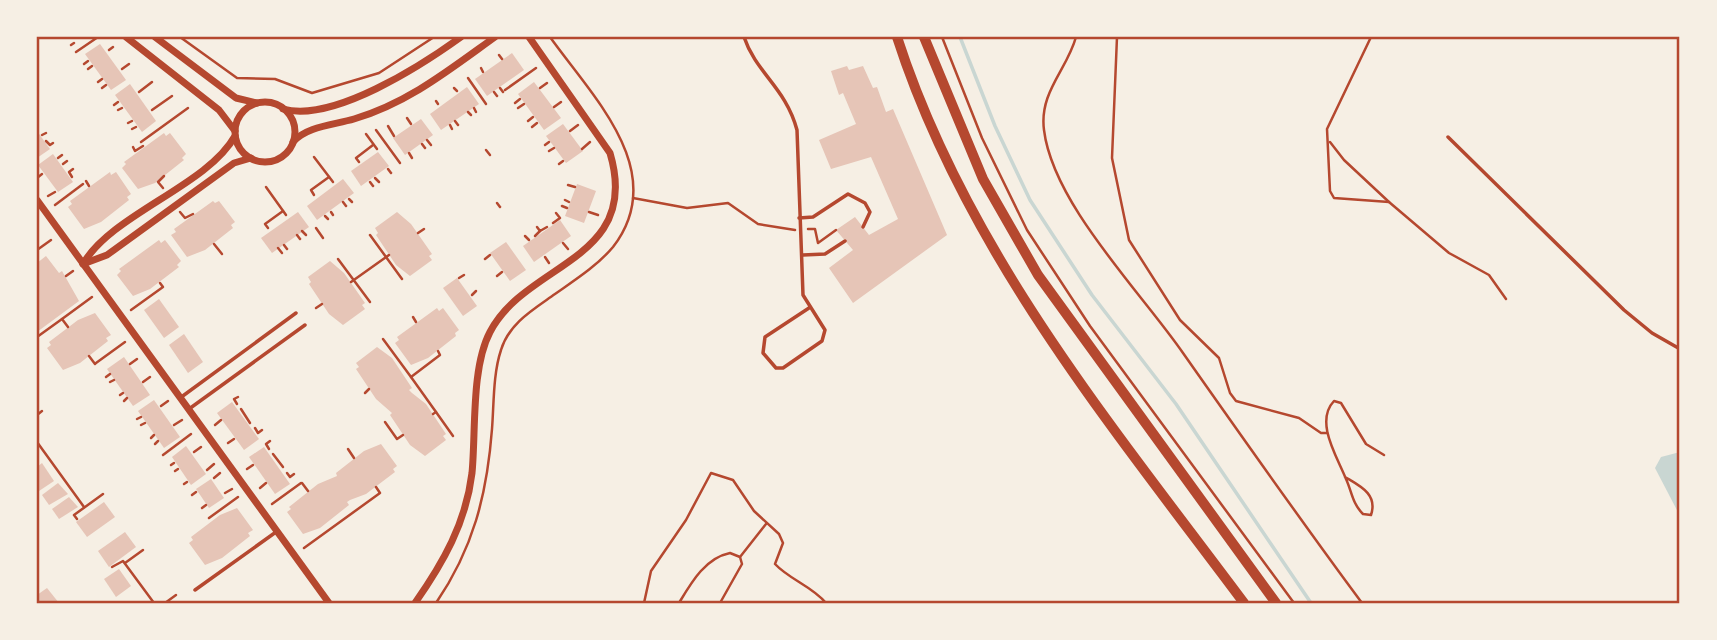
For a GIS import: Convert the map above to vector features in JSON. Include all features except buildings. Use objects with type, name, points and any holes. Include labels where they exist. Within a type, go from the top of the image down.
[{"type":"main road","points":[[897,37],[931,127],[1000,262],[1036,321],[1244,603]]},
{"type":"main road","points":[[924,37],[983,179],[1038,275],[1276,603]]},
{"type":"street","points":[[126,37],[225,115],[243,152],[259,161],[276,159],[283,155],[293,142],[308,131],[402,102],[495,37]]},
{"type":"street","points":[[155,37],[236,98],[271,103],[283,109],[311,110],[368,93],[410,72],[461,37]]},
{"type":"street","points":[[415,603],[446,556],[465,508],[472,472],[481,363],[489,333],[510,307],[592,243],[607,222],[614,203],[615,170],[610,153],[529,37]]},
{"type":"street","points":[[83,264],[99,244],[219,156],[235,133],[244,111],[258,103]]},
{"type":"street","points":[[283,109],[294,127],[293,142]]},
{"type":"street","points":[[83,264],[107,255],[234,163],[251,158]]},
{"type":"street","points":[[37,200],[327,600]]},
{"type":"lane","points":[[744,37],[754,59],[785,97],[792,111],[797,130],[803,295],[825,330],[822,341],[783,368],[770,364],[763,353],[762,344],[765,337],[809,307]]},
{"type":"lane","points":[[1448,137],[1624,310],[1652,334],[1680,349]]},
{"type":"lane","points":[[799,218],[813,217],[848,194],[864,203],[870,212],[863,227]]},
{"type":"lane","points":[[803,255],[825,254],[845,241]]},
{"type":"lane","points":[[180,398],[296,313]]},
{"type":"lane","points":[[189,409],[305,325]]},
{"type":"lane","points":[[195,590],[277,531]]},
{"type":"lane","points":[[316,603],[327,600]]},
{"type":"path","points":[[76,52],[98,37]]},
{"type":"path","points":[[180,37],[237,78],[275,79],[312,93],[379,73],[434,37]]},
{"type":"path","points":[[436,603],[458,569],[480,516],[487,479],[496,375],[503,343],[516,323],[603,257],[621,233],[633,198],[633,174],[623,140],[550,37]]},
{"type":"path","points":[[942,37],[982,138],[1027,230],[1090,326],[1294,603]]},
{"type":"path","points":[[1076,37],[1052,81],[1045,104],[1047,145],[1062,181],[1079,212],[1124,276],[1182,351],[1254,457],[1362,603]]},
{"type":"path","points":[[1117,37],[1112,158],[1129,240],[1180,320],[1219,358],[1230,393],[1236,401],[1280,411],[1299,418],[1321,433],[1327,433]]},
{"type":"path","points":[[1371,37],[1329,119],[1329,182],[1334,198],[1389,202]]},
{"type":"path","points":[[122,69],[129,64]]},
{"type":"path","points":[[499,88],[504,91],[514,81],[536,68]]},
{"type":"path","points":[[518,75],[521,79]]},
{"type":"path","points":[[468,78],[486,104]]},
{"type":"path","points":[[98,82],[102,79]]},
{"type":"path","points":[[139,92],[152,82]]},
{"type":"path","points":[[540,88],[547,83]]},
{"type":"path","points":[[494,92],[497,96]]},
{"type":"path","points":[[152,110],[172,96]]},
{"type":"path","points":[[514,103],[520,99]]},
{"type":"path","points":[[554,107],[561,102]]},
{"type":"path","points":[[518,108],[524,104]]},
{"type":"path","points":[[141,142],[188,108]]},
{"type":"path","points":[[528,121],[533,117]]},
{"type":"path","points":[[407,118],[411,124]]},
{"type":"path","points":[[532,127],[537,123]]},
{"type":"path","points":[[570,131],[578,125]]},
{"type":"path","points":[[388,127],[394,136]]},
{"type":"path","points":[[376,130],[400,163]]},
{"type":"path","points":[[42,135],[46,133]]},
{"type":"path","points":[[366,134],[377,149]]},
{"type":"path","points":[[427,140],[431,145]]},
{"type":"path","points":[[46,141],[50,145],[53,143]]},
{"type":"path","points":[[1329,141],[1344,160],[1449,253],[1489,275],[1506,299]]},
{"type":"path","points":[[545,145],[549,142]]},
{"type":"path","points":[[582,149],[590,142]]},
{"type":"path","points":[[422,144],[425,148]]},
{"type":"path","points":[[359,162],[356,158],[373,145]]},
{"type":"path","points":[[133,147],[135,151],[143,146]]},
{"type":"path","points":[[549,151],[554,148]]},
{"type":"path","points":[[486,150],[490,155]]},
{"type":"path","points":[[409,153],[412,158]]},
{"type":"path","points":[[314,157],[333,182]]},
{"type":"path","points":[[559,164],[563,161]]},
{"type":"path","points":[[72,177],[69,172],[73,169]]},
{"type":"path","points":[[388,169],[391,173]]},
{"type":"path","points":[[37,178],[42,174]]},
{"type":"path","points":[[164,176],[158,182],[164,190]]},
{"type":"path","points":[[314,195],[311,190],[329,177]]},
{"type":"path","points":[[375,178],[379,182]]},
{"type":"path","points":[[55,205],[85,182],[89,186]]},
{"type":"path","points":[[370,182],[373,186]]},
{"type":"path","points":[[568,185],[575,187]]},
{"type":"path","points":[[266,187],[286,215]]},
{"type":"path","points":[[48,196],[55,192]]},
{"type":"path","points":[[633,198],[687,208],[728,203],[758,225],[815,229],[818,243],[836,230]]},
{"type":"path","points":[[497,203],[500,207]]},
{"type":"path","points":[[562,206],[567,208]]},
{"type":"path","points":[[179,209],[185,218],[192,214]]},
{"type":"path","points":[[268,228],[265,224],[283,211]]},
{"type":"path","points":[[589,212],[598,215]]},
{"type":"path","points":[[553,223],[560,218],[556,213]]},
{"type":"path","points":[[537,227],[540,231]]},
{"type":"path","points":[[535,236],[547,227]]},
{"type":"path","points":[[316,228],[323,238]]},
{"type":"path","points":[[418,233],[424,229]]},
{"type":"path","points":[[302,231],[306,236]]},
{"type":"path","points":[[297,235],[300,239]]},
{"type":"path","points":[[370,235],[402,279]]},
{"type":"path","points":[[525,236],[529,240]]},
{"type":"path","points":[[37,250],[51,240]]},
{"type":"path","points":[[563,243],[568,249]]},
{"type":"path","points":[[214,244],[222,254]]},
{"type":"path","points":[[284,245],[287,249]]},
{"type":"path","points":[[278,248],[282,253]]},
{"type":"path","points":[[485,259],[490,255]]},
{"type":"path","points":[[353,281],[387,256]]},
{"type":"path","points":[[545,257],[549,263]]},
{"type":"path","points":[[338,258],[370,302]]},
{"type":"path","points":[[66,276],[73,271]]},
{"type":"path","points":[[498,276],[502,272]]},
{"type":"path","points":[[459,278],[464,275]]},
{"type":"path","points":[[131,310],[163,287],[160,283]]},
{"type":"path","points":[[160,289],[164,296]]},
{"type":"path","points":[[472,295],[476,291]]},
{"type":"path","points":[[37,337],[92,297]]},
{"type":"path","points":[[316,308],[321,304]]},
{"type":"path","points":[[413,317],[416,322]]},
{"type":"path","points":[[62,318],[68,327]]},
{"type":"path","points":[[383,339],[453,436]]},
{"type":"path","points":[[89,356],[95,363],[125,342]]},
{"type":"path","points":[[411,377],[440,355],[438,351]]},
{"type":"path","points":[[130,364],[137,359]]},
{"type":"path","points":[[144,382],[150,377]]},
{"type":"path","points":[[365,393],[369,389]]},
{"type":"path","points":[[237,404],[234,399],[238,397]]},
{"type":"path","points":[[161,406],[168,401]]},
{"type":"path","points":[[1345,477],[1368,492],[1373,505],[1371,514],[1363,513],[1353,502],[1327,433],[1331,403],[1338,401],[1366,444],[1384,454]]},
{"type":"path","points":[[241,409],[248,415],[250,423]]},
{"type":"path","points":[[37,415],[42,411]]},
{"type":"path","points":[[174,425],[181,420]]},
{"type":"path","points":[[215,425],[221,420]]},
{"type":"path","points":[[385,422],[397,439],[403,435]]},
{"type":"path","points":[[255,428],[258,433],[262,430]]},
{"type":"path","points":[[163,454],[191,433]]},
{"type":"path","points":[[228,443],[234,439]]},
{"type":"path","points":[[269,449],[266,443],[270,441]]},
{"type":"path","points":[[37,444],[57,475],[70,487],[85,508]]},
{"type":"path","points":[[194,452],[201,447]]},
{"type":"path","points":[[348,449],[354,458]]},
{"type":"path","points":[[273,454],[280,459],[283,467]]},
{"type":"path","points":[[44,461],[48,458]]},
{"type":"path","points":[[207,470],[214,464]]},
{"type":"path","points":[[247,469],[253,465]]},
{"type":"path","points":[[214,478],[220,473]]},
{"type":"path","points":[[287,473],[290,477],[294,474]]},
{"type":"path","points":[[644,603],[651,571],[686,520],[706,478],[712,473],[733,480],[783,543],[775,564],[782,572],[816,591],[826,603]]},
{"type":"path","points":[[260,488],[266,483]]},
{"type":"path","points":[[272,504],[301,483],[308,491]]},
{"type":"path","points":[[66,490],[70,487]]},
{"type":"path","points":[[304,548],[380,493],[376,487]]},
{"type":"path","points":[[225,493],[232,489]]},
{"type":"path","points":[[77,519],[74,515],[103,494]]},
{"type":"path","points":[[209,520],[238,497]]},
{"type":"path","points":[[76,504],[80,501]]},
{"type":"path","points":[[91,502],[94,506]]},
{"type":"path","points":[[330,521],[334,526]]},
{"type":"path","points":[[740,557],[766,524]]},
{"type":"path","points":[[122,568],[143,550]]},
{"type":"path","points":[[679,603],[696,575],[714,560],[730,552],[740,557],[742,564],[720,603]]},
{"type":"path","points":[[129,554],[132,559]]},
{"type":"path","points":[[112,567],[123,561],[154,603]]},
{"type":"path","points":[[134,583],[138,580]]},
{"type":"path","points":[[139,591],[143,588]]},
{"type":"path","points":[[165,603],[176,595]]},
{"type":"shaded area","points":[[1680,452],[1680,516],[1655,468],[1661,457]]},
{"type":"waterway","points":[[960,37],[995,126],[1030,200],[1092,295],[1176,404],[1311,603]]}]
